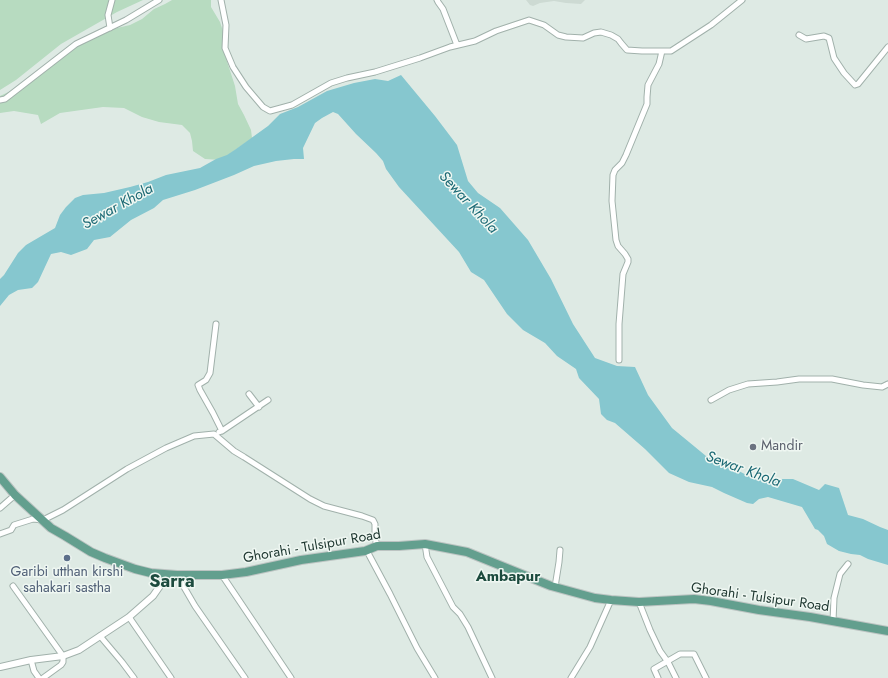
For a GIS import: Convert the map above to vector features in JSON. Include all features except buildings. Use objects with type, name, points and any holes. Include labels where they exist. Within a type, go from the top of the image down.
[{"type":"main road","name":"Ghorahi - Tulsipur Road","points":[[0,477],[15,496],[51,528],[91,552],[135,569],[151,573],[177,575],[222,575],[246,572],[301,560],[365,551],[377,546],[424,544],[467,552],[555,587],[595,598],[639,602],[694,599],[888,631]]},
{"type":"street","points":[[110,28],[108,15],[112,0]]},
{"type":"street","points":[[0,100],[5,99],[76,44],[126,20],[159,0]]},
{"type":"street","points":[[221,0],[226,25],[225,48],[233,67],[246,87],[263,107],[270,112],[292,105],[331,83],[374,72],[457,45],[475,41],[496,31],[529,20],[544,25],[566,37],[583,38],[594,33],[601,32],[618,39],[627,50],[642,52],[671,51],[710,25],[742,0]]},
{"type":"street","points":[[437,0],[443,9],[457,45]]},
{"type":"street","points":[[800,35],[806,39],[824,36],[829,38],[834,58],[844,74],[855,85],[858,84],[888,47]]},
{"type":"street","points":[[619,360],[619,324],[624,270],[628,259],[618,246],[616,240],[612,201],[613,176],[615,170],[622,163],[626,155],[642,118],[647,104],[648,85],[659,64],[662,51]]},
{"type":"street","points":[[216,324],[210,374],[206,380],[198,385],[222,431]]},
{"type":"street","points":[[711,400],[729,390],[748,384],[799,379],[832,379],[882,387],[888,384]]},
{"type":"street","points":[[249,394],[259,407]]},
{"type":"street","points":[[0,534],[10,530],[14,525],[33,519],[43,520],[63,510],[127,469],[166,448],[194,436],[214,434],[222,431],[268,400]]},
{"type":"street","points":[[214,434],[244,458],[310,499],[324,506],[373,520],[375,524],[375,538],[377,546]]},
{"type":"street","points":[[0,508],[15,496]]},
{"type":"street","points":[[424,544],[427,557],[453,607],[460,614],[468,627],[492,678]]},
{"type":"street","points":[[555,587],[560,550]]},
{"type":"street","points":[[365,551],[368,553],[417,648],[435,678]]},
{"type":"street","points":[[833,621],[834,598],[840,574],[848,564]]},
{"type":"street","points":[[0,667],[31,660],[63,656],[79,650],[129,616],[156,593],[162,583],[164,574]]},
{"type":"street","points":[[177,575],[195,606],[245,678]]},
{"type":"street","points":[[222,575],[291,678]]},
{"type":"street","points":[[13,586],[63,656],[61,666],[43,678]]},
{"type":"street","points":[[571,678],[590,647],[611,600]]},
{"type":"street","points":[[639,602],[660,651],[676,678]]},
{"type":"street","points":[[129,616],[171,678]]},
{"type":"street","points":[[100,636],[134,678]]},
{"type":"street","points":[[658,678],[654,669],[680,654],[694,654],[706,678]]},
{"type":"street","points":[[31,660],[34,671],[39,678]]},
{"type":"shaded area","points":[[526,0],[585,0],[581,4],[554,1],[540,3],[533,6]]},
{"type":"green space","points":[[0,0],[143,0],[117,12],[61,44],[16,80],[0,90]]},
{"type":"green space","points":[[172,0],[211,0],[211,7],[220,22],[223,31],[223,49],[235,86],[238,104],[251,130],[252,138],[221,160],[205,159],[193,151],[190,133],[182,125],[159,122],[142,117],[124,108],[103,107],[60,113],[41,124],[38,115],[14,111],[0,113],[0,96],[17,88],[82,43],[117,28],[130,25],[142,19],[154,9]]},
{"type":"water","name":"Sewar Khola","points":[[401,75],[457,145],[468,181],[478,193],[500,208],[528,240],[551,279],[573,324],[595,358],[617,366],[635,367],[648,395],[672,428],[706,456],[754,479],[793,479],[819,490],[825,484],[839,488],[848,515],[863,519],[888,530],[888,565],[860,555],[839,551],[827,544],[824,536],[815,529],[802,507],[768,497],[759,499],[753,504],[747,503],[712,487],[689,482],[669,473],[645,449],[615,423],[607,420],[601,414],[599,399],[579,378],[576,369],[557,356],[545,343],[523,330],[507,314],[484,280],[471,272],[459,252],[399,187],[386,169],[383,161],[338,114],[333,112],[315,123],[303,148],[304,159],[276,161],[254,166],[195,190],[163,200],[154,208],[131,220],[110,237],[94,240],[87,249],[71,255],[61,252],[51,254],[38,282],[32,288],[18,290],[9,295],[0,306],[0,279],[18,253],[26,245],[55,228],[60,215],[75,198],[83,195],[104,193],[130,187],[166,175],[200,168],[236,149],[268,126],[280,114],[298,107],[327,91],[354,83],[375,79],[388,81]]},
{"type":"place","name":"Mandir","points":[[753,447]]},
{"type":"place","name":"Garibi utthan kirshi sahakari sastha","points":[[67,558]]},
{"type":"district","name":"Ambapur","points":[[508,577]]},
{"type":"district","name":"Sarra","points":[[172,583]]}]
